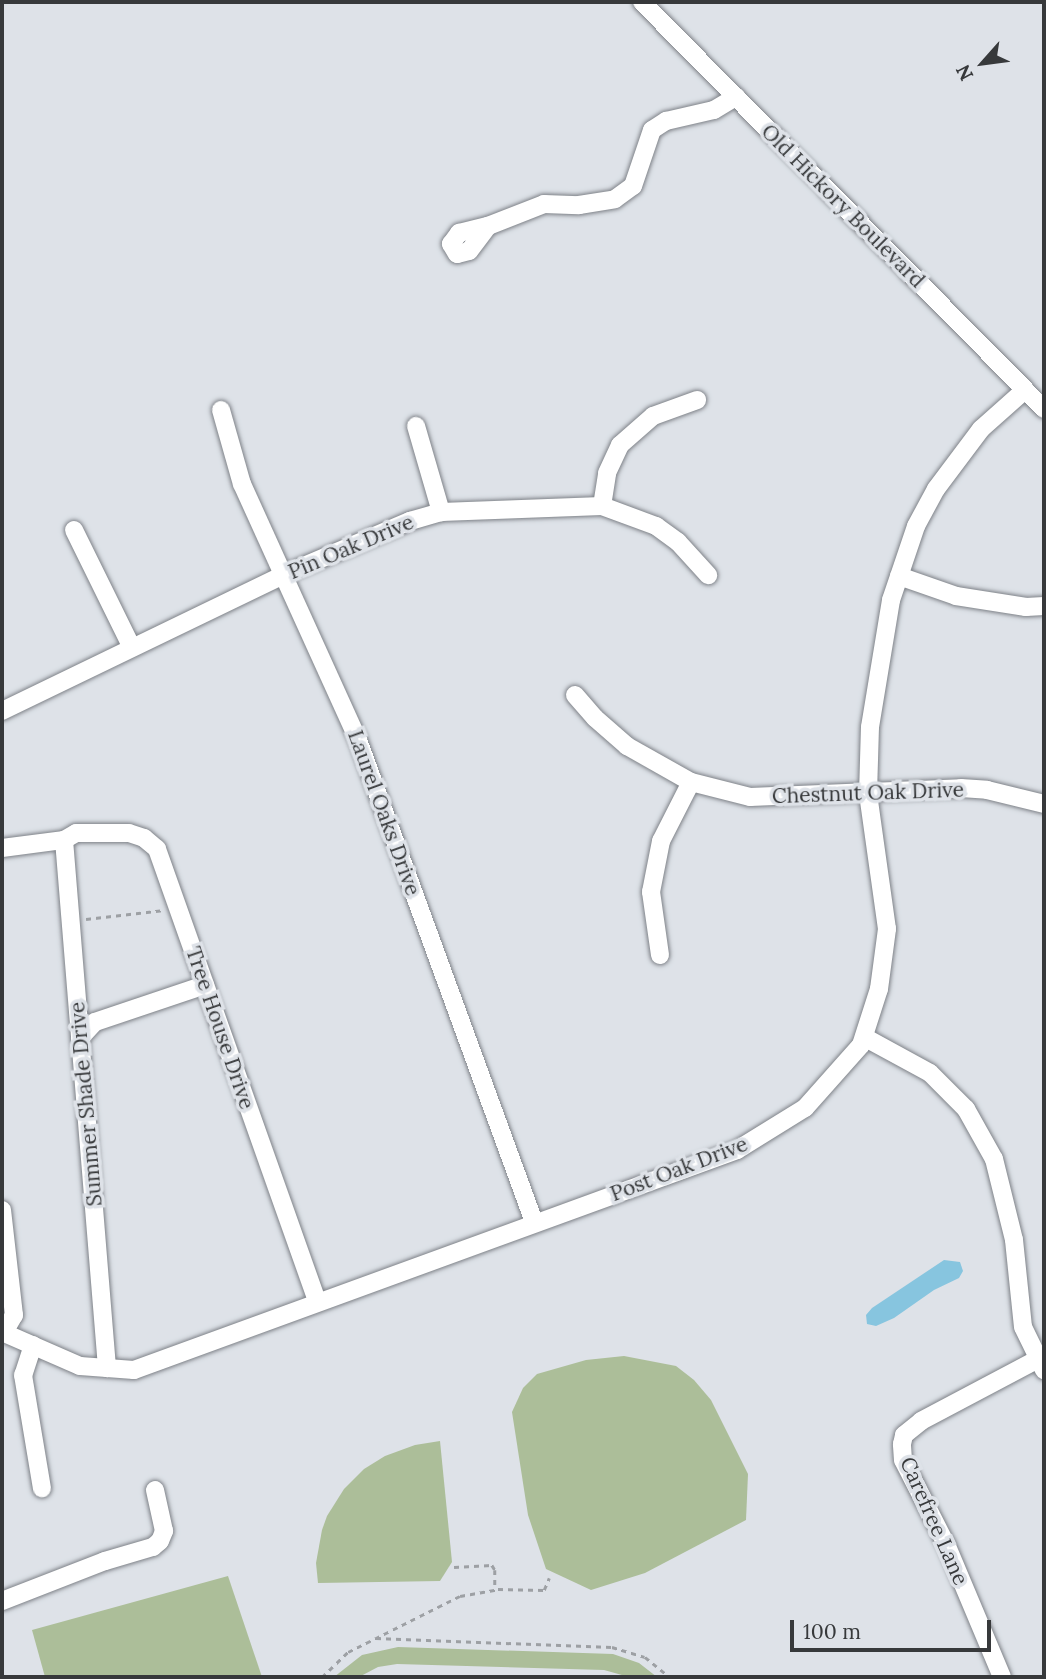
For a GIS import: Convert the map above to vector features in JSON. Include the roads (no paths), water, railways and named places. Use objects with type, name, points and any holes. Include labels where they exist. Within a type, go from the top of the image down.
[{"type":"street","points":[[646,6],[666,2]]},
{"type":"street","name":"Old Hickory Boulevard","points":[[646,6],[1044,410]]},
{"type":"street","points":[[488,226],[544,204],[579,205],[615,199],[633,186],[652,130],[666,121],[714,110],[736,97]]},
{"type":"street","name":"Post Oak Drive","points":[[3,1332],[80,1366],[134,1370],[737,1150],[806,1108],[861,1045],[879,989],[887,929],[868,794],[870,727],[891,600],[916,526],[957,458],[981,429],[1025,390]]},
{"type":"street","points":[[602,506],[607,473],[620,445],[653,416],[697,400]]},
{"type":"street","name":"Laurel Oaks Drive","points":[[220,410],[242,484],[358,740],[534,1222]]},
{"type":"street","points":[[416,426],[441,512]]},
{"type":"street","name":"Pin Oak Drive","points":[[2,710],[285,574],[410,520],[441,512],[602,506],[656,526],[678,542],[708,575]]},
{"type":"street","points":[[75,530],[132,648]]},
{"type":"street","points":[[899,576],[956,596],[1026,607],[1044,607]]},
{"type":"street","name":"Chestnut Oak Drive","points":[[575,695],[627,746],[691,782],[750,797],[961,788],[987,790],[1044,804]]},
{"type":"street","points":[[660,955],[651,892],[661,841],[691,782]]},
{"type":"street","name":"Tree House Drive","points":[[2,848],[64,840],[76,833],[129,833],[144,838],[157,849],[317,1302]]},
{"type":"street","name":"Summer Shade Drive","points":[[64,840],[107,1368]]},
{"type":"street","points":[[80,1038],[95,1022],[205,985]]},
{"type":"street","points":[[864,1037],[930,1073],[966,1110],[994,1159],[1014,1240],[1023,1327],[1042,1362]]},
{"type":"street","points":[[2,1210],[14,1315],[3,1332]]},
{"type":"street","points":[[33,1345],[23,1375],[42,1488]]},
{"type":"street","name":"Carefree Lane","points":[[1002,1677],[946,1544],[903,1460],[902,1444],[904,1435],[921,1421],[1042,1362]]},
{"type":"street","points":[[2,1601],[105,1561],[153,1548],[164,1531],[155,1490]]},
{"type":"water","points":[[944,1260],[960,1262],[963,1271],[959,1278],[934,1290],[894,1318],[876,1326],[867,1324],[866,1315],[872,1308]]}]
